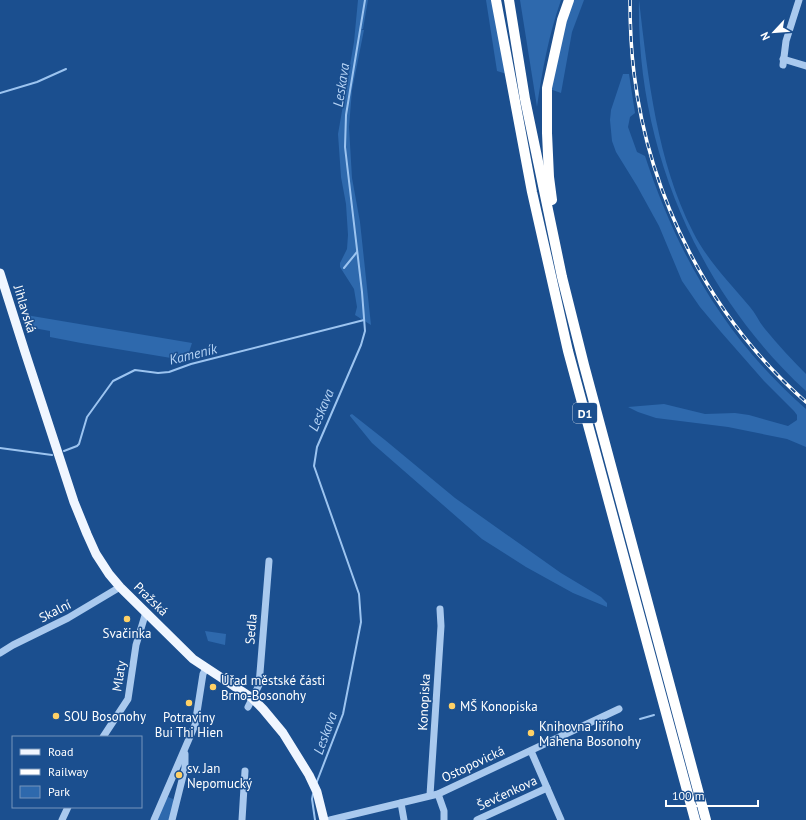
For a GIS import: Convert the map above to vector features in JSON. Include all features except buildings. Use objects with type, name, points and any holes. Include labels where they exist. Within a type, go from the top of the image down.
[{"type":"highway","name":"D1","points":[[496,0],[532,192],[568,351],[695,820]]},
{"type":"highway","name":"D1","points":[[509,0],[525,99],[562,277],[584,365],[706,820]]},
{"type":"highway","points":[[562,277],[549,177],[547,88],[562,20],[569,0]]},
{"type":"main road","name":"Jihlavská","points":[[0,273],[25,352]]},
{"type":"main road","name":"Pražská","points":[[25,352],[86,534],[101,562],[120,587],[193,659],[252,698],[263,709],[282,734],[309,775],[317,792],[324,820]]},
{"type":"street","points":[[799,0],[787,36],[783,62],[806,66]]},
{"type":"street","name":"Sedla","points":[[248,707],[259,685],[269,561]]},
{"type":"street","name":"Skalní","points":[[1,651],[68,618],[120,587]]},
{"type":"street","name":"Konopiska","points":[[430,796],[441,626],[440,609]]},
{"type":"street","name":"Mlaty","points":[[104,736],[128,699],[136,645],[146,612]]},
{"type":"street","points":[[154,820],[196,725],[203,674],[206,668]]},
{"type":"street","name":"Ostopovická","points":[[330,820],[438,794],[619,708]]},
{"type":"street","points":[[172,820],[185,768],[185,750]]},
{"type":"street","name":"Ševčenkova","points":[[531,751],[561,820]]},
{"type":"street","points":[[242,820],[245,772]]},
{"type":"street","name":"Ševčenkova","points":[[477,820],[547,788]]},
{"type":"street","points":[[167,791],[178,795]]},
{"type":"street","points":[[438,794],[444,810],[444,820]]},
{"type":"street","points":[[401,803],[404,820]]},
{"type":"street","points":[[62,820],[68,808]]},
{"type":"green space","points":[[358,0],[368,0],[363,29],[360,30],[364,30],[352,90],[349,127],[352,178],[360,222],[371,325],[355,315],[357,307],[354,289],[340,267],[340,263],[347,249],[348,235],[346,204],[341,177],[338,134],[354,42]]},
{"type":"green space","points":[[486,0],[496,0],[510,75],[497,71]]},
{"type":"green space","points":[[520,0],[561,0],[546,53],[537,107]]},
{"type":"green space","points":[[569,0],[584,0],[572,32],[561,93],[547,88]]},
{"type":"green space","points":[[639,0],[646,59],[656,119],[662,148],[681,205],[693,232],[712,262],[752,310],[770,335],[806,374],[806,391],[768,352],[734,309],[705,262],[681,213],[662,162],[649,109],[641,55]]},
{"type":"green space","points":[[623,74],[629,74],[635,113],[630,117],[628,127],[637,152],[645,156],[658,193],[689,262],[729,325],[752,354],[777,382],[806,409],[806,447],[787,439],[728,427],[656,418],[628,407],[664,404],[705,414],[735,413],[749,415],[788,426],[797,420],[797,415],[794,411],[764,381],[721,332],[700,307],[682,281],[659,226],[616,152],[612,141],[610,120],[611,110]]},
{"type":"green space","points":[[26,315],[192,343],[189,352],[183,360],[81,343],[50,337],[50,331],[28,327]]},
{"type":"green space","points":[[352,414],[455,498],[561,573],[601,597],[607,603],[607,607],[573,593],[526,567],[482,539],[372,443],[350,416]]},
{"type":"green space","points":[[205,631],[226,634],[225,645],[208,641]]},
{"type":"green space","points":[[168,797],[173,799],[174,802],[169,820],[157,820],[166,799]]},
{"type":"waterway","name":"Leskava","points":[[316,784],[343,714],[361,622],[359,594],[314,466],[317,447],[361,345],[365,331],[362,292],[345,147],[346,115],[365,0]]},
{"type":"waterway","points":[[0,93],[37,82],[66,69]]},
{"type":"waterway","points":[[344,268],[357,252]]},
{"type":"waterway","name":"Kameník","points":[[64,451],[79,444],[87,417],[113,381],[135,370],[158,373],[169,372],[191,364],[364,320]]},
{"type":"waterway","points":[[0,448],[52,455]]},
{"type":"waterway","points":[[640,719],[654,715]]},
{"type":"waterway","name":"Leskava","points":[[313,794],[312,799],[315,820]]},
{"type":"railway","points":[[630,0],[633,64],[642,120],[654,165],[670,210],[690,253],[714,294],[741,333],[772,369],[806,402]]},
{"type":"place","name":"Svačinka","points":[[127,619]]},
{"type":"place","name":"Úřad městské části Brno-Bosonohy","points":[[213,687]]},
{"type":"place","name":"Potraviny Bui Thi Hien","points":[[189,703]]},
{"type":"place","name":"MŠ Konopiska","points":[[452,706]]},
{"type":"place","name":"SOU Bosonohy","points":[[56,716]]},
{"type":"place","name":"Knihovna Jiřího Mahena Bosonohy","points":[[531,733]]},
{"type":"place","name":"sv. Jan Nepomucký","points":[[179,775]]}]
